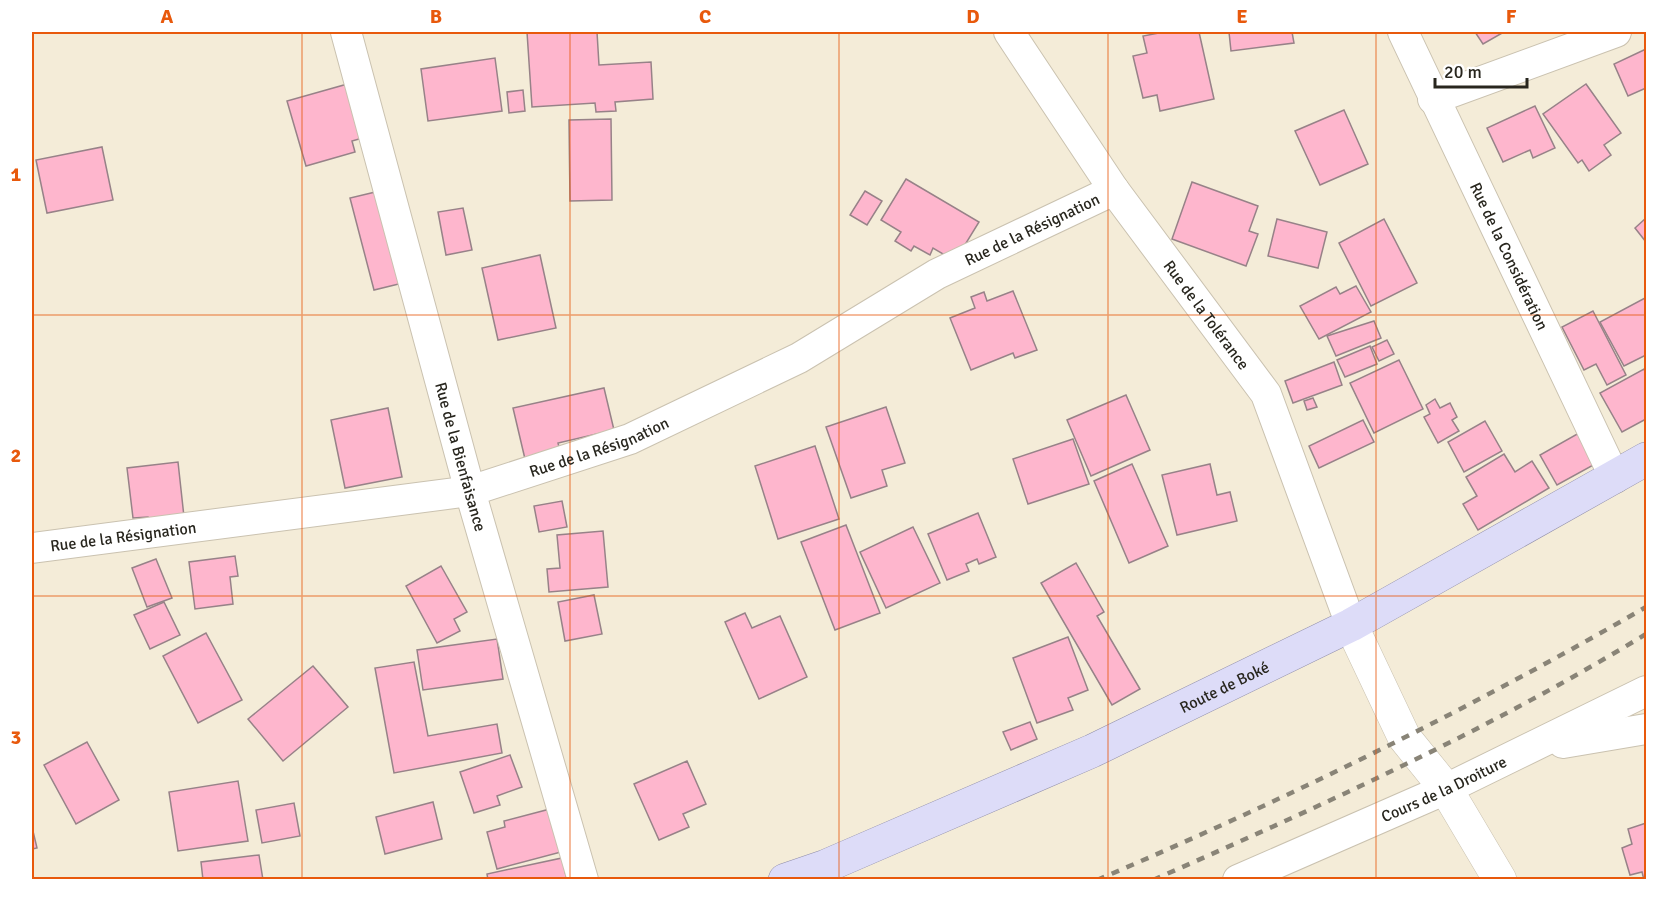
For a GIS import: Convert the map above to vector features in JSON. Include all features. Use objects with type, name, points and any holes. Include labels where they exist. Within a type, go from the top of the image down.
[{"type":"main road","name":"Route de Boké","points":[[785,879],[826,866],[1092,751],[1351,625],[1647,459]]},
{"type":"street","name":"Rue de la Bienfaisance","points":[[346,32],[470,491],[582,879]]},
{"type":"street","name":"Rue de la Tolérance","points":[[1009,32],[1114,190],[1266,394],[1351,625]]},
{"type":"street","name":"Rue de la Considération","points":[[1403,32],[1615,478]]},
{"type":"street","points":[[1433,99],[1616,32]]},
{"type":"street","name":"Rue de la Résignation","points":[[32,548],[470,491],[630,439],[799,358],[937,274],[1114,190]]},
{"type":"street","points":[[1351,625],[1404,736],[1446,789],[1500,879]]},
{"type":"street","name":"Cours de la Droiture","points":[[1238,879],[1446,789],[1647,691]]},
{"type":"street","points":[[1536,747],[1647,729]]},
{"type":"building","points":[[527,32],[597,32],[599,65],[651,62],[653,99],[615,102],[616,111],[596,112],[595,103],[532,107]]},
{"type":"building","points":[[1164,32],[1199,32],[1214,99],[1160,111],[1157,95],[1143,98],[1133,56],[1147,53],[1143,36]]},
{"type":"building","points":[[1229,32],[1292,32],[1294,43],[1231,51]]},
{"type":"building","points":[[1475,32],[1504,32],[1483,44]]},
{"type":"building","points":[[1646,49],[1646,88],[1628,96],[1614,64]]},
{"type":"building","points":[[495,58],[502,111],[428,121],[421,69]]},
{"type":"building","points":[[351,83],[366,137],[352,141],[355,152],[306,166],[287,101]]},
{"type":"building","points":[[1586,84],[1621,133],[1604,145],[1611,155],[1589,171],[1582,160],[1578,163],[1543,114]]},
{"type":"building","points":[[523,90],[525,111],[509,113],[507,92]]},
{"type":"building","points":[[1535,106],[1555,148],[1533,158],[1530,150],[1503,162],[1487,128]]},
{"type":"building","points":[[1344,110],[1368,164],[1320,185],[1295,131]]},
{"type":"building","points":[[611,119],[612,200],[570,201],[569,120]]},
{"type":"building","points":[[102,147],[113,200],[47,213],[36,160]]},
{"type":"building","points":[[906,179],[979,222],[955,261],[933,248],[930,255],[914,246],[911,251],[895,241],[901,232],[881,220]]},
{"type":"building","points":[[1192,182],[1258,206],[1249,231],[1258,234],[1246,266],[1172,239]]},
{"type":"building","points":[[388,189],[411,281],[374,290],[350,198]]},
{"type":"building","points":[[865,191],[882,201],[867,225],[850,215]]},
{"type":"building","points":[[463,208],[472,250],[446,255],[438,212]]},
{"type":"building","points":[[1646,218],[1646,242],[1635,228]]},
{"type":"building","points":[[1277,219],[1327,232],[1318,268],[1268,256]]},
{"type":"building","points":[[1384,219],[1417,283],[1371,306],[1339,243]]},
{"type":"building","points":[[540,255],[556,328],[498,340],[482,268]]},
{"type":"building","points":[[1356,286],[1371,312],[1319,339],[1300,306],[1336,287],[1340,294]]},
{"type":"building","points":[[1013,291],[1037,350],[1015,358],[1013,353],[971,370],[950,318],[975,308],[971,297],[984,292],[987,301]]},
{"type":"building","points":[[1645,298],[1646,355],[1624,366],[1600,322]]},
{"type":"building","points":[[1593,311],[1626,375],[1607,385],[1596,364],[1584,370],[1562,327]]},
{"type":"building","points":[[1374,321],[1381,338],[1336,356],[1327,336]]},
{"type":"building","points":[[1387,340],[1394,354],[1379,361],[1372,347]]},
{"type":"building","points":[[1370,346],[1377,364],[1345,377],[1337,360]]},
{"type":"building","points":[[1399,360],[1423,409],[1374,433],[1350,383]]},
{"type":"building","points":[[1334,362],[1342,385],[1293,403],[1285,381]]},
{"type":"building","points":[[1644,369],[1646,419],[1622,432],[1600,393]]},
{"type":"building","points":[[604,388],[614,430],[558,443],[560,451],[525,459],[513,408]]},
{"type":"building","points":[[1126,395],[1150,450],[1091,476],[1067,420]]},
{"type":"building","points":[[1313,398],[1317,407],[1307,410],[1304,401]]},
{"type":"building","points":[[1435,399],[1440,408],[1450,403],[1457,417],[1452,420],[1459,431],[1438,443],[1424,417],[1430,414],[1426,405]]},
{"type":"building","points":[[886,407],[905,463],[882,470],[887,486],[851,498],[826,427]]},
{"type":"building","points":[[388,408],[402,477],[345,488],[331,420]]},
{"type":"building","points":[[1363,420],[1374,442],[1319,468],[1309,446]]},
{"type":"building","points":[[1485,421],[1502,451],[1464,472],[1448,442]]},
{"type":"building","points":[[1579,433],[1597,463],[1557,485],[1540,455]]},
{"type":"building","points":[[1073,439],[1089,484],[1028,504],[1013,459]]},
{"type":"building","points":[[815,446],[839,519],[778,539],[755,466]]},
{"type":"building","points":[[1504,454],[1515,472],[1532,461],[1549,488],[1478,530],[1463,504],[1477,496],[1466,477]]},
{"type":"building","points":[[178,462],[185,526],[149,529],[148,517],[133,518],[127,468]]},
{"type":"building","points":[[1132,464],[1168,546],[1129,563],[1094,481]]},
{"type":"building","points":[[1210,464],[1217,495],[1230,492],[1237,521],[1177,535],[1162,475]]},
{"type":"building","points":[[562,501],[567,527],[539,532],[534,506]]},
{"type":"building","points":[[978,513],[996,557],[979,564],[977,559],[966,564],[969,571],[947,580],[928,534]]},
{"type":"building","points":[[846,525],[880,613],[835,630],[801,542]]},
{"type":"building","points":[[913,527],[940,583],[886,608],[860,552]]},
{"type":"building","points":[[603,531],[608,587],[549,592],[547,569],[560,568],[557,535]]},
{"type":"building","points":[[235,556],[238,576],[230,577],[233,604],[195,609],[189,562]]},
{"type":"building","points":[[156,559],[172,598],[147,607],[132,568]]},
{"type":"building","points":[[1076,563],[1104,612],[1097,616],[1140,689],[1112,705],[1041,583]]},
{"type":"building","points":[[441,566],[467,612],[454,619],[460,631],[437,643],[406,586]]},
{"type":"building","points":[[594,595],[602,634],[565,641],[558,602]]},
{"type":"building","points":[[164,602],[180,635],[150,649],[134,615]]},
{"type":"building","points":[[745,613],[752,628],[780,616],[807,677],[759,699],[725,622]]},
{"type":"building","points":[[206,633],[242,700],[198,723],[163,656]]},
{"type":"building","points":[[1068,637],[1088,690],[1068,698],[1073,710],[1037,723],[1013,658]]},
{"type":"building","points":[[497,639],[503,679],[423,690],[417,650]]},
{"type":"building","points":[[414,662],[428,736],[497,724],[502,753],[394,773],[375,668]]},
{"type":"building","points":[[313,666],[348,707],[283,761],[248,719]]},
{"type":"building","points":[[1030,722],[1037,739],[1011,750],[1003,732]]},
{"type":"building","points":[[87,742],[119,800],[76,824],[44,765]]},
{"type":"building","points":[[510,755],[522,787],[497,796],[500,805],[474,813],[460,772]]},
{"type":"building","points":[[687,761],[706,804],[683,814],[689,827],[659,840],[634,784]]},
{"type":"building","points":[[238,781],[248,841],[178,851],[169,792]]},
{"type":"building","points":[[433,802],[442,839],[385,854],[376,817]]},
{"type":"building","points":[[294,803],[300,836],[262,843],[256,810]]},
{"type":"building","points":[[550,809],[561,852],[497,869],[487,832],[505,827],[504,821]]},
{"type":"building","points":[[1646,823],[1646,880],[1644,880],[1642,872],[1630,875],[1622,848],[1632,844],[1628,829]]},
{"type":"building","points":[[32,827],[37,848],[32,849]]},
{"type":"building","points":[[259,855],[263,880],[203,880],[201,862]]},
{"type":"building","points":[[562,858],[567,880],[488,880],[487,874]]},
{"type":"railway","points":[[1097,880],[1237,818],[1376,752],[1580,645],[1646,607]]},
{"type":"railway","points":[[1153,880],[1279,824],[1465,735],[1587,669],[1646,634]]}]
